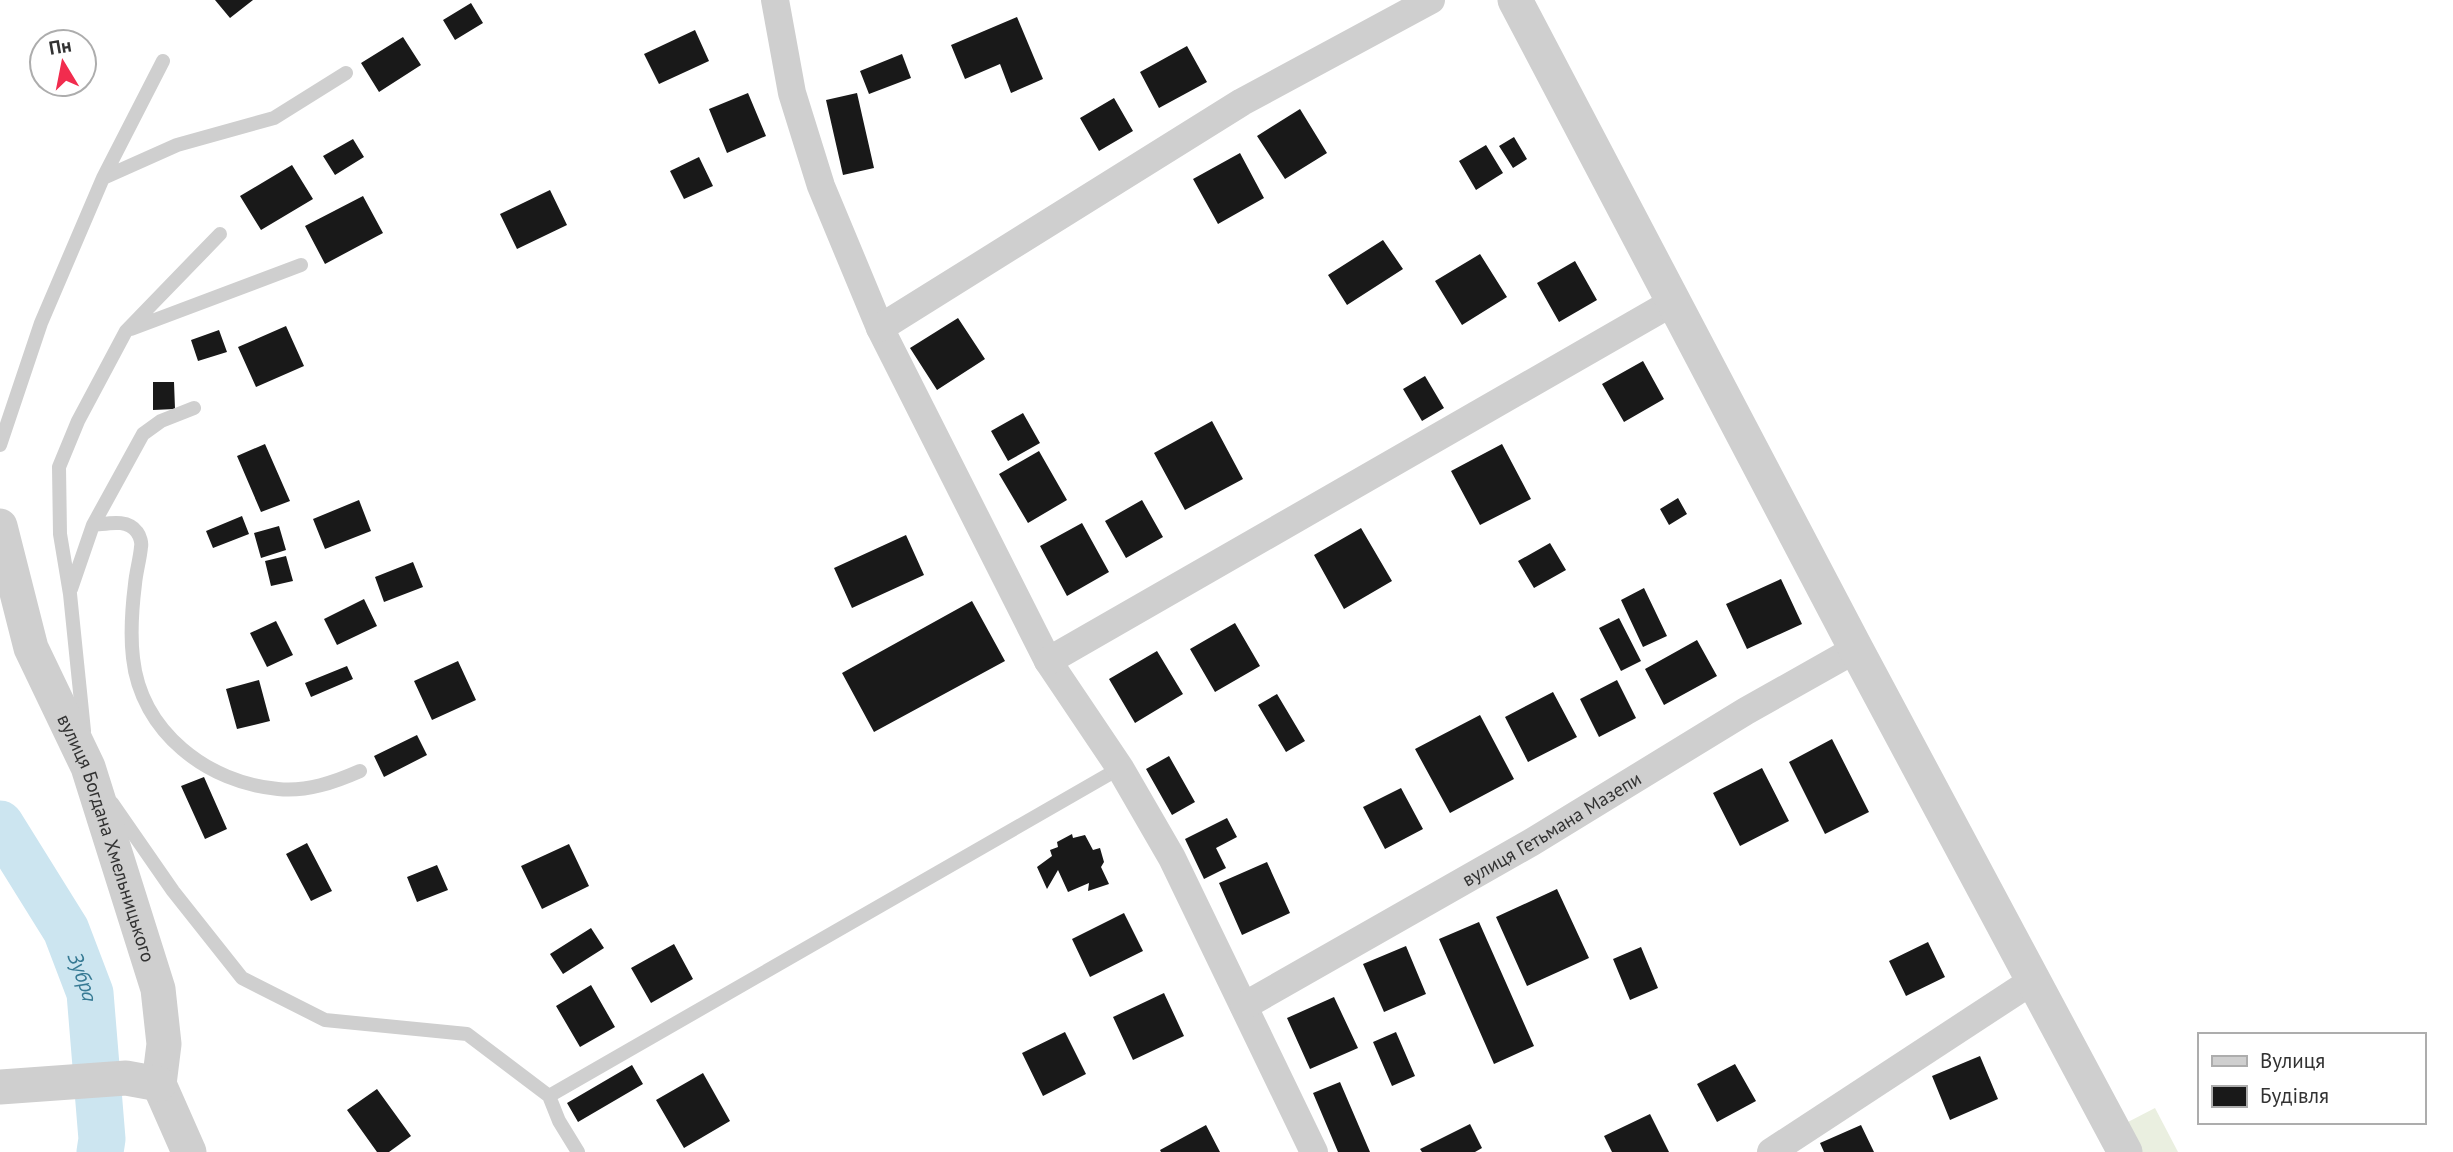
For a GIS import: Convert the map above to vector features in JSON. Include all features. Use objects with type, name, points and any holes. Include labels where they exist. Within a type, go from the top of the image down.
[{"type":"street","points":[[775,0],[792,93],[821,186],[880,328],[1048,661],[1120,768],[1172,858],[1314,1152]]},
{"type":"street","points":[[880,328],[1242,102],[1430,0]]},
{"type":"street","points":[[1515,0],[2032,981],[2126,1152]]},
{"type":"street","points":[[1048,661],[1673,302]]},
{"type":"street","name":"вулиця Богдана Хмельницького","points":[[0,526],[32,648],[88,767],[158,989],[164,1044],[142,1081]]},
{"type":"street","name":"вулиця Гетьмана Мазепи","points":[[1244,1006],[1532,842],[1746,711],[1856,649]]},
{"type":"street","points":[[1771,1152],[2032,981]]},
{"type":"street","points":[[0,1087],[142,1081],[188,1152]]},
{"type":"lane","points":[[0,445],[41,323],[103,178],[163,61]]},
{"type":"lane","points":[[103,178],[177,145],[274,118],[346,72]]},
{"type":"lane","points":[[220,234],[126,331],[78,421],[59,467],[60,534],[70,594],[88,767],[173,891],[242,978],[325,1020],[467,1034],[549,1096],[559,1121],[578,1152]]},
{"type":"lane","points":[[126,331],[301,265]]},
{"type":"lane","points":[[70,594],[93,525],[125,462],[143,434],[161,421],[194,408]]},
{"type":"lane","points":[[93,525],[119,522],[137,531],[142,544],[131,626],[133,661],[142,694],[154,717],[186,753],[206,768],[238,782],[280,790],[336,782],[360,771]]},
{"type":"lane","points":[[549,1096],[1120,768]]},
{"type":"shaded area","points":[[2155,1108],[2178,1152],[2142,1152],[2126,1123]]},
{"type":"building","points":[[215,0],[253,0],[230,18]]},
{"type":"building","points":[[471,3],[483,23],[455,40],[443,20]]},
{"type":"building","points":[[1017,17],[1043,79],[1011,93],[1000,64],[965,79],[951,45]]},
{"type":"building","points":[[695,30],[709,61],[659,84],[644,54]]},
{"type":"building","points":[[403,37],[421,65],[379,92],[361,63]]},
{"type":"building","points":[[1187,46],[1207,82],[1159,108],[1140,72]]},
{"type":"building","points":[[902,54],[911,78],[869,94],[860,71]]},
{"type":"building","points":[[748,93],[766,136],[727,153],[709,109]]},
{"type":"building","points":[[857,93],[874,168],[843,175],[826,100]]},
{"type":"building","points":[[1114,98],[1133,131],[1099,151],[1080,118]]},
{"type":"building","points":[[1300,109],[1327,153],[1285,179],[1257,136]]},
{"type":"building","points":[[1514,137],[1527,159],[1513,168],[1499,146]]},
{"type":"building","points":[[353,139],[364,157],[335,175],[323,156]]},
{"type":"building","points":[[1486,145],[1503,173],[1476,190],[1459,161]]},
{"type":"building","points":[[1240,153],[1264,198],[1218,224],[1193,179]]},
{"type":"building","points":[[699,157],[713,186],[684,199],[670,171]]},
{"type":"building","points":[[292,165],[313,199],[261,230],[240,196]]},
{"type":"building","points":[[550,190],[567,225],[517,249],[500,214]]},
{"type":"building","points":[[363,196],[383,233],[325,264],[305,226]]},
{"type":"building","points":[[1383,240],[1403,269],[1347,305],[1328,275]]},
{"type":"building","points":[[1480,254],[1507,297],[1462,325],[1435,281]]},
{"type":"building","points":[[1575,261],[1597,300],[1559,322],[1537,283]]},
{"type":"building","points":[[958,318],[985,359],[937,390],[910,348]]},
{"type":"building","points":[[286,326],[304,366],[256,387],[238,347]]},
{"type":"building","points":[[219,330],[227,352],[198,361],[191,340]]},
{"type":"building","points":[[1643,361],[1664,399],[1624,422],[1602,384]]},
{"type":"building","points":[[1425,376],[1444,408],[1422,421],[1403,389]]},
{"type":"building","points":[[153,382],[174,382],[175,409],[153,410]]},
{"type":"building","points":[[1023,413],[1040,443],[1008,461],[991,431]]},
{"type":"building","points":[[1212,421],[1243,479],[1185,510],[1154,453]]},
{"type":"building","points":[[265,444],[290,501],[261,512],[237,456]]},
{"type":"building","points":[[1502,444],[1531,499],[1480,525],[1451,471]]},
{"type":"building","points":[[1039,451],[1067,500],[1028,523],[999,474]]},
{"type":"building","points":[[1678,498],[1687,514],[1669,525],[1660,509]]},
{"type":"building","points":[[359,500],[371,531],[325,549],[313,519]]},
{"type":"building","points":[[1142,500],[1163,537],[1126,558],[1105,521]]},
{"type":"building","points":[[242,516],[249,534],[213,548],[206,531]]},
{"type":"building","points":[[1082,523],[1109,572],[1067,596],[1040,546]]},
{"type":"building","points":[[279,526],[286,550],[261,558],[254,533]]},
{"type":"building","points":[[1361,528],[1392,581],[1344,609],[1314,555]]},
{"type":"building","points":[[906,535],[924,575],[852,608],[834,568]]},
{"type":"building","points":[[1550,543],[1566,570],[1534,588],[1518,561]]},
{"type":"building","points":[[286,556],[293,581],[271,586],[265,561]]},
{"type":"building","points":[[413,562],[423,587],[384,602],[375,577]]},
{"type":"building","points":[[1781,579],[1802,624],[1747,649],[1726,604]]},
{"type":"building","points":[[1644,588],[1667,636],[1643,647],[1621,600]]},
{"type":"building","points":[[364,599],[377,626],[337,645],[324,619]]},
{"type":"building","points":[[972,601],[1005,661],[874,732],[842,673]]},
{"type":"building","points":[[1619,618],[1641,661],[1621,671],[1599,628]]},
{"type":"building","points":[[276,621],[293,655],[267,667],[250,633]]},
{"type":"building","points":[[1235,623],[1260,666],[1215,692],[1190,649]]},
{"type":"building","points":[[1697,640],[1717,676],[1664,705],[1645,669]]},
{"type":"building","points":[[1157,651],[1183,694],[1135,723],[1109,679]]},
{"type":"building","points":[[458,661],[476,700],[432,720],[414,681]]},
{"type":"building","points":[[347,666],[353,679],[311,697],[305,683]]},
{"type":"building","points":[[259,680],[270,721],[237,729],[226,689]]},
{"type":"building","points":[[1617,680],[1636,718],[1599,737],[1580,699]]},
{"type":"building","points":[[1553,692],[1577,737],[1528,762],[1505,717]]},
{"type":"building","points":[[1277,694],[1305,741],[1286,752],[1258,705]]},
{"type":"building","points":[[1480,715],[1514,779],[1450,813],[1415,749]]},
{"type":"building","points":[[417,735],[427,755],[384,777],[374,756]]},
{"type":"building","points":[[1832,739],[1869,812],[1825,834],[1789,762]]},
{"type":"building","points":[[1169,756],[1195,802],[1172,815],[1146,769]]},
{"type":"building","points":[[1762,768],[1789,821],[1740,846],[1713,793]]},
{"type":"building","points":[[204,777],[227,829],[205,839],[181,786]]},
{"type":"building","points":[[1401,788],[1423,829],[1385,849],[1363,807]]},
{"type":"building","points":[[1227,818],[1237,837],[1216,848],[1226,868],[1204,879],[1185,839]]},
{"type":"building","points":[[1072,834],[1073,838],[1085,835],[1093,850],[1100,848],[1104,862],[1101,867],[1109,884],[1088,891],[1089,883],[1068,892],[1058,870],[1047,889],[1037,867],[1052,856],[1050,850],[1058,847],[1057,842]]},
{"type":"building","points":[[307,843],[332,891],[311,901],[286,854]]},
{"type":"building","points":[[569,844],[589,886],[542,909],[521,866]]},
{"type":"building","points":[[1267,862],[1290,913],[1242,935],[1219,883]]},
{"type":"building","points":[[437,865],[448,890],[417,902],[407,877]]},
{"type":"building","points":[[1557,889],[1589,958],[1527,986],[1496,917]]},
{"type":"building","points":[[1124,913],[1143,951],[1090,977],[1072,939]]},
{"type":"building","points":[[1479,922],[1534,1046],[1494,1064],[1439,939]]},
{"type":"building","points":[[591,928],[604,948],[563,974],[550,954]]},
{"type":"building","points":[[1928,942],[1945,977],[1906,996],[1889,961]]},
{"type":"building","points":[[674,944],[693,979],[651,1003],[631,968]]},
{"type":"building","points":[[1406,946],[1426,994],[1384,1012],[1363,964]]},
{"type":"building","points":[[1641,947],[1658,988],[1630,1000],[1613,959]]},
{"type":"building","points":[[591,985],[615,1027],[580,1047],[556,1006]]},
{"type":"building","points":[[1164,993],[1184,1036],[1133,1060],[1113,1017]]},
{"type":"building","points":[[1334,997],[1358,1048],[1310,1069],[1287,1018]]},
{"type":"building","points":[[1065,1032],[1086,1074],[1043,1096],[1022,1053]]},
{"type":"building","points":[[1396,1032],[1415,1076],[1392,1086],[1373,1042]]},
{"type":"building","points":[[1980,1056],[1998,1099],[1950,1120],[1932,1076]]},
{"type":"building","points":[[1735,1064],[1756,1101],[1717,1122],[1697,1084]]},
{"type":"building","points":[[632,1065],[643,1084],[578,1122],[567,1103]]},
{"type":"building","points":[[703,1073],[730,1121],[684,1148],[656,1100]]},
{"type":"building","points":[[1340,1082],[1370,1152],[1338,1152],[1313,1093]]},
{"type":"building","points":[[377,1089],[411,1136],[389,1152],[377,1152],[347,1110]]},
{"type":"building","points":[[1650,1114],[1669,1152],[1612,1152],[1604,1136]]},
{"type":"building","points":[[1470,1124],[1482,1148],[1475,1152],[1422,1152],[1420,1149]]},
{"type":"building","points":[[1206,1125],[1220,1152],[1161,1152],[1160,1150]]},
{"type":"building","points":[[1861,1125],[1874,1152],[1824,1152],[1820,1143]]},
{"type":"waterway","name":"Зубра","points":[[0,824],[66,930],[90,993],[102,1139],[100,1152]]}]
